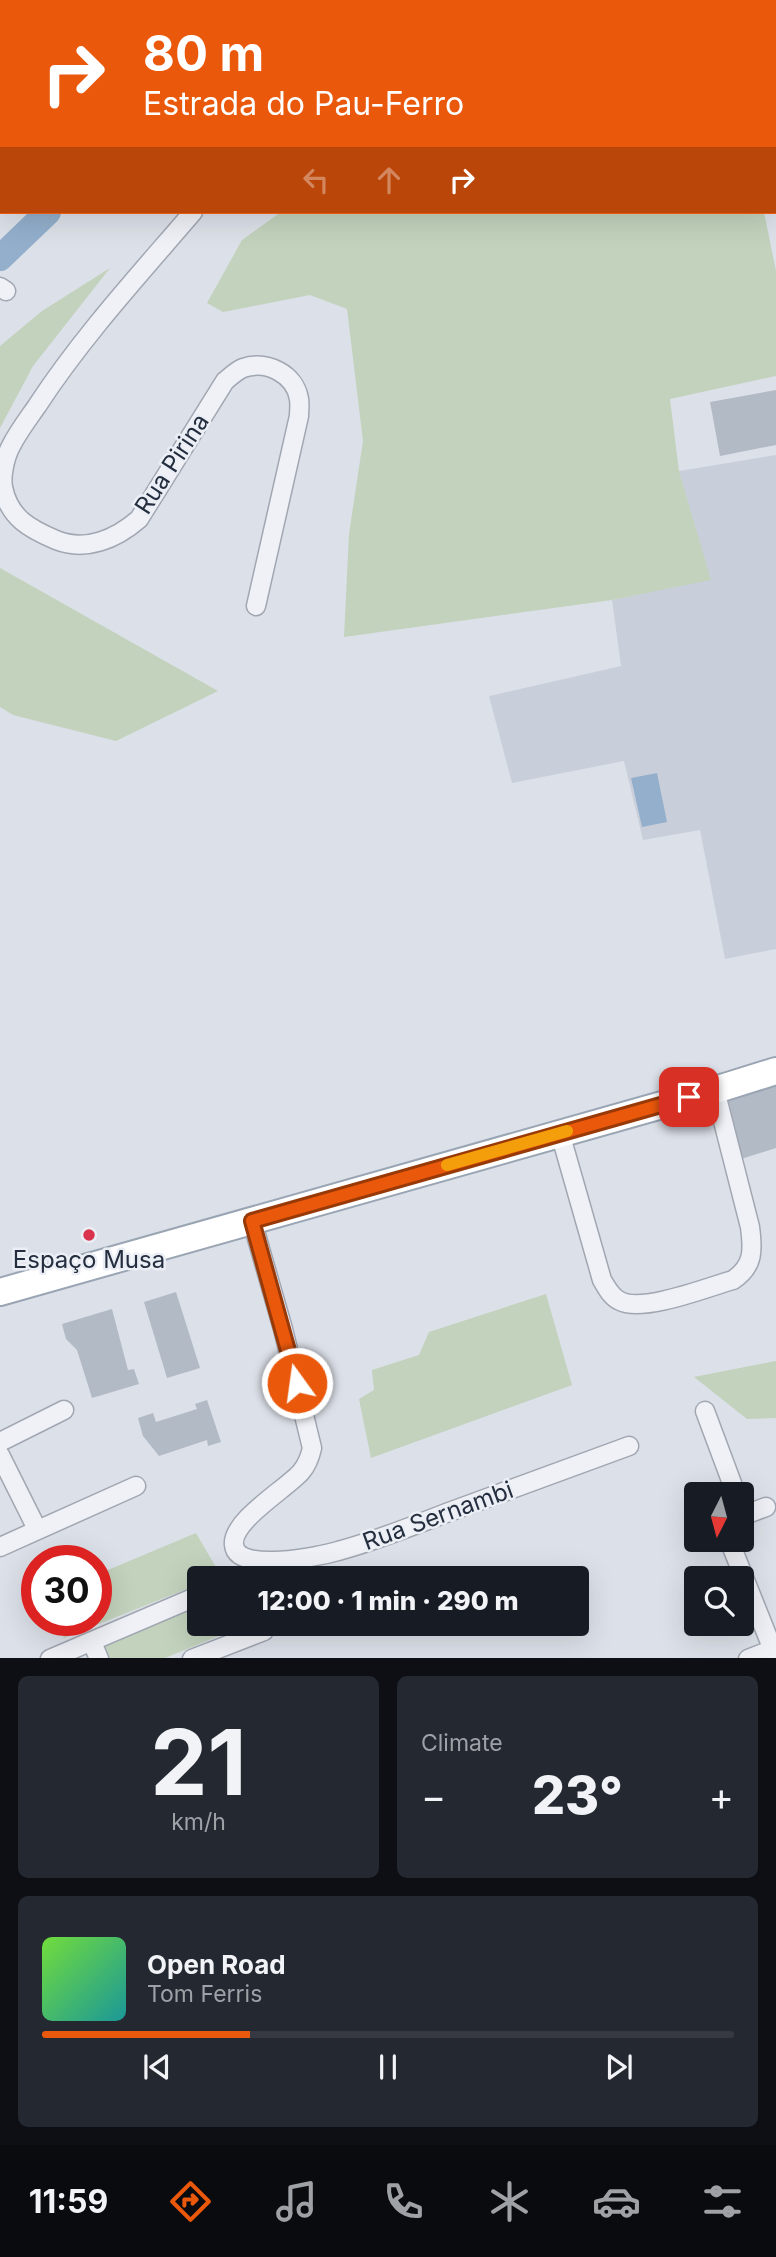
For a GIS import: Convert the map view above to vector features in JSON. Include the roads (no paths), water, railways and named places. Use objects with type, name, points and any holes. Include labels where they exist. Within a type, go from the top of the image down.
[{"type":"main road","points":[[0,1292],[776,1071]]},
{"type":"street","name":"Rua Pirina","points":[[191,214],[62,368],[10,448],[2,486],[14,516],[31,530],[62,542],[87,545],[105,541],[126,530],[139,519],[225,382],[240,369],[258,365],[277,369],[291,381],[299,399],[299,416],[256,606]]},
{"type":"street","points":[[560,1133],[602,1280],[611,1295],[621,1302],[636,1305],[658,1301],[733,1280],[744,1273],[750,1261],[753,1246],[750,1227],[715,1090]]},
{"type":"street","name":"Rua Sernambi","points":[[252,1221],[284,1329],[312,1448],[309,1460],[300,1472],[244,1522],[236,1533],[234,1544],[243,1556],[283,1561],[339,1551],[629,1446]]},
{"type":"street","points":[[0,1442],[64,1410]]},
{"type":"street","points":[[705,1411],[732,1482]]},
{"type":"street","points":[[0,1455],[37,1529]]},
{"type":"street","points":[[0,1547],[136,1486]]},
{"type":"street","points":[[754,1511],[766,1507]]},
{"type":"street","points":[[734,1552],[774,1649],[748,1658]]},
{"type":"street","points":[[50,1658],[95,1650],[187,1602]]},
{"type":"street","points":[[192,1658],[251,1636]]},
{"type":"water","points":[[657,773],[667,822],[642,827],[631,778]]},
{"type":"waterway","points":[[0,258],[46,214]]},
{"type":"place","name":"Espaço Musa","points":[[89,1235]]}]
